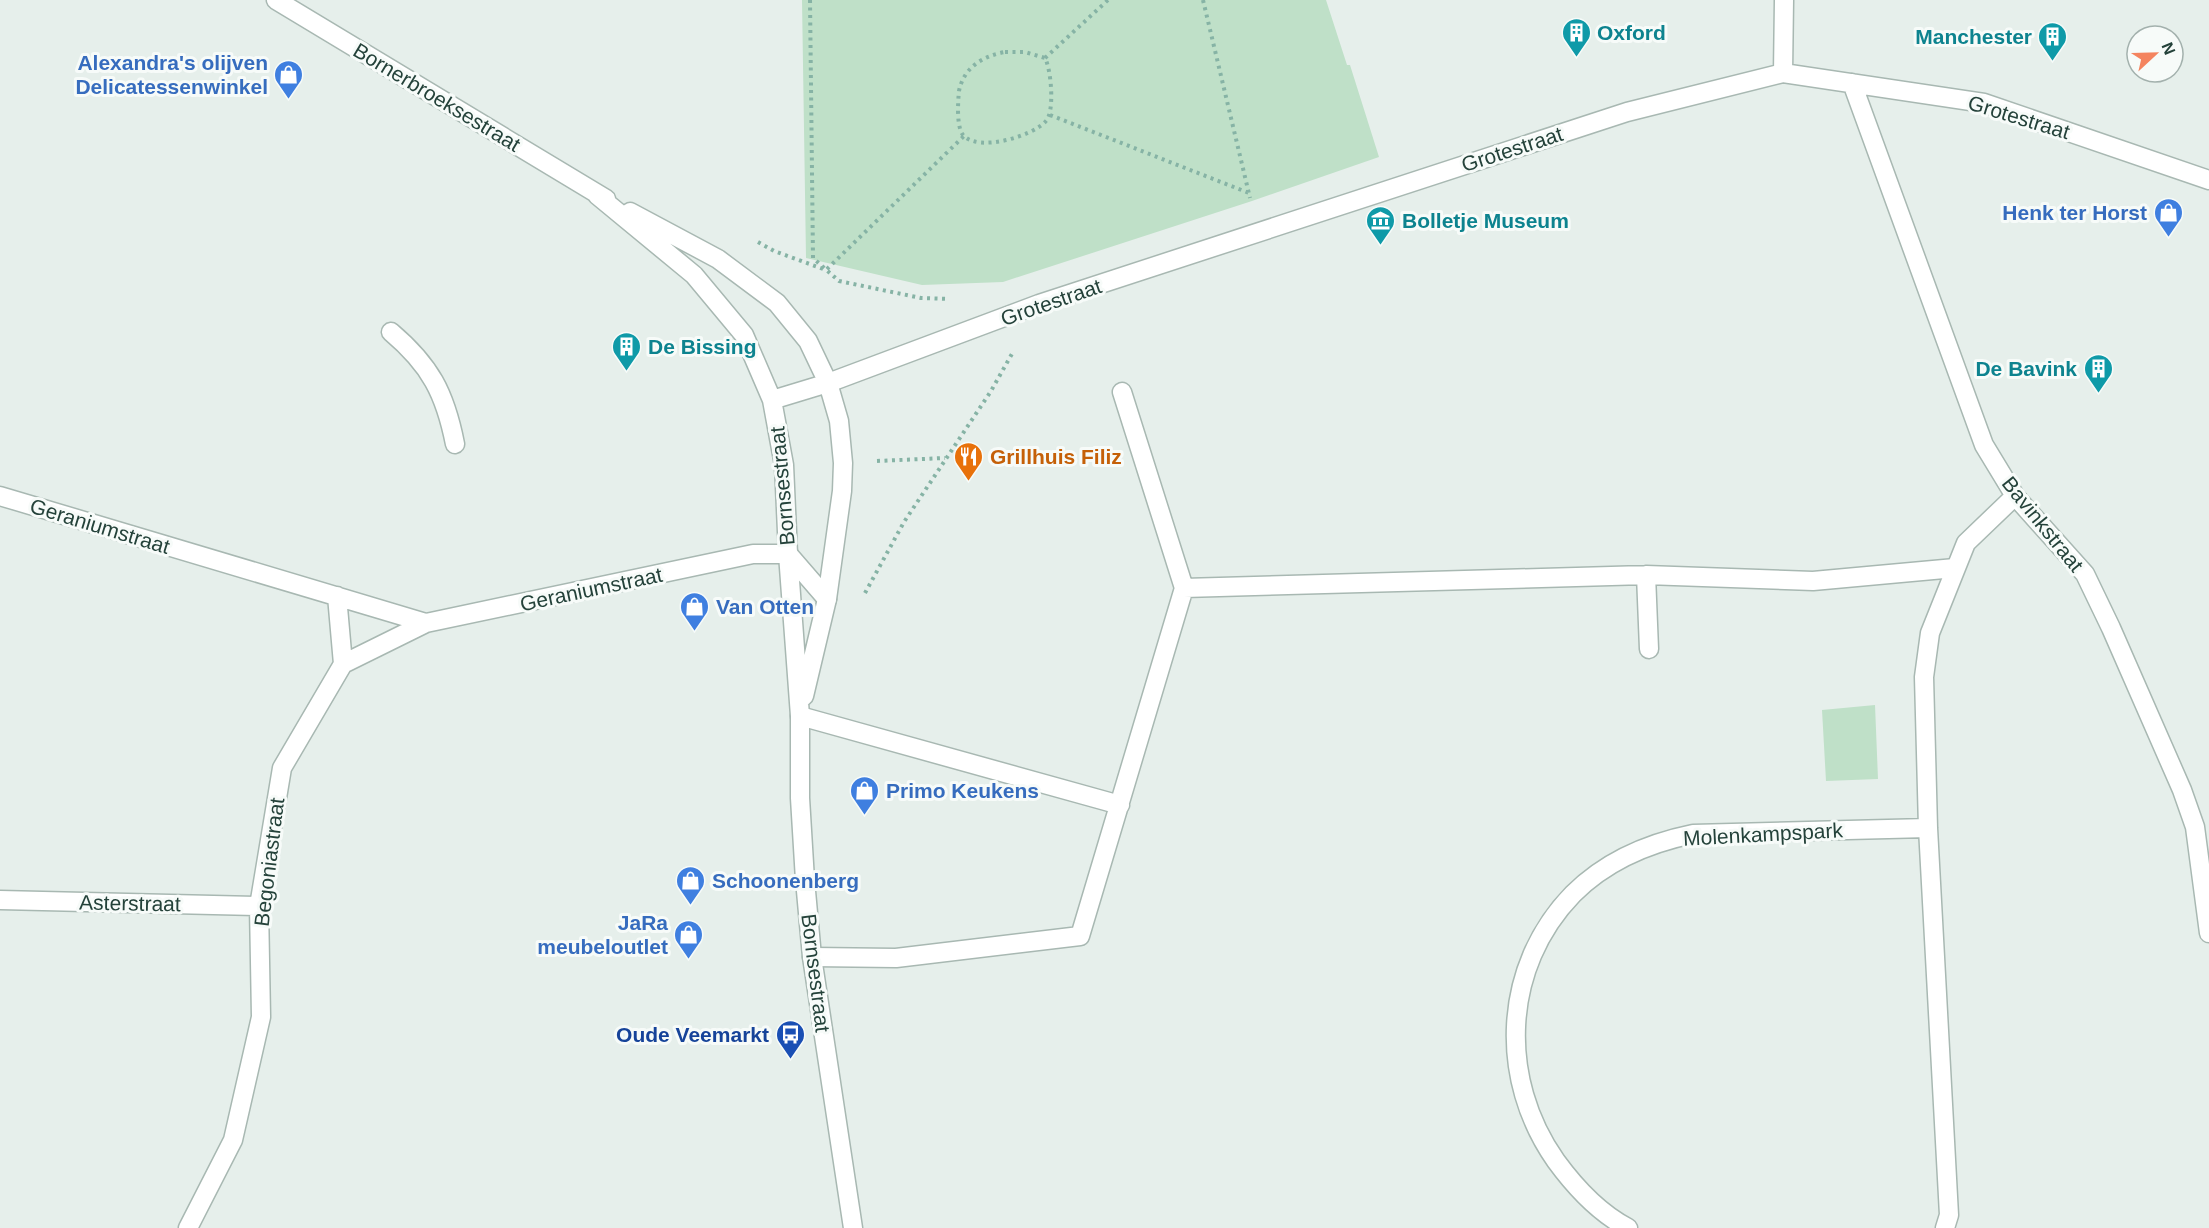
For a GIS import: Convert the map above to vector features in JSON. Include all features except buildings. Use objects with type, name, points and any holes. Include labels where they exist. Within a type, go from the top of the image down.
[{"type":"street","name":"Bornerbroeksestraat","points":[[276,0],[597,195],[718,259],[777,303],[808,341],[828,383]]},
{"type":"street","points":[[1783,73],[1784,0]]},
{"type":"street","name":"Grotestraat","points":[[772,400],[828,383],[1039,304],[1627,112],[1783,73],[1984,103],[2209,180]]},
{"type":"street","name":"Bavinkstraat","points":[[1852,83],[1984,444],[2015,496],[2085,574],[2182,790],[2195,827],[2209,933]]},
{"type":"street","name":"Bornerbroeksestraat","points":[[597,195],[694,276],[744,335],[772,400]]},
{"type":"street","points":[[391,332],[412,350],[436,384],[444,399],[455,444]]},
{"type":"street","name":"Bornsestraat","points":[[800,716],[827,599],[842,490],[843,463],[839,421],[828,383]]},
{"type":"street","points":[[812,957],[896,958],[1080,936],[1184,588],[1122,392]]},
{"type":"street","name":"Bornsestraat","points":[[772,400],[784,465],[800,716],[800,798],[812,957],[854,1228]]},
{"type":"street","name":"Geraniumstraat","points":[[0,496],[426,623],[753,554],[788,554]]},
{"type":"street","points":[[1945,1228],[1949,1215],[1928,828],[1924,677],[1930,633],[1965,543],[2015,496]]},
{"type":"street","points":[[788,554],[827,599]]},
{"type":"street","points":[[1184,588],[1646,575],[1813,581],[1955,568]]},
{"type":"street","points":[[1646,575],[1649,649]]},
{"type":"street","points":[[337,596],[343,664],[426,623]]},
{"type":"street","name":"Begoniastraat","points":[[188,1228],[232,1140],[261,1017],[260,906],[282,768],[343,664]]},
{"type":"street","points":[[800,716],[1120,805]]},
{"type":"street","name":"Molenkampspark","points":[[1628,1228],[1595,1206],[1566,1175],[1544,1144],[1526,1106],[1517,1061],[1516,1022],[1521,989],[1531,955],[1548,926],[1573,894],[1601,871],[1630,853],[1663,840],[1693,834],[1928,828]]},
{"type":"street","name":"Asterstraat","points":[[0,900],[260,906]]},
{"type":"path","points":[[810,0],[813,258],[839,281],[921,298],[956,300]]},
{"type":"path","points":[[1045,58],[1108,0]]},
{"type":"path","points":[[1203,0],[1259,232]]},
{"type":"path","points":[[964,136],[960,124],[958,101],[962,82],[972,66],[985,56],[1005,52],[1025,52],[1045,58]]},
{"type":"path","points":[[964,136],[980,142],[1011,140],[1046,121],[1050,115],[1051,104],[1049,71],[1045,58]]},
{"type":"path","points":[[1050,115],[1249,193]]},
{"type":"path","points":[[826,270],[964,136]]},
{"type":"path","points":[[753,240],[826,270]]},
{"type":"path","points":[[860,603],[903,522],[991,391],[1039,304]]},
{"type":"green space","points":[[802,0],[1326,0],[1347,65],[1350,65],[1379,157],[1003,282],[922,285],[806,258]]},
{"type":"green space","points":[[1875,705],[1878,779],[1826,781],[1822,710]]},
{"type":"place","name":"Oxford","points":[[1576,58]]},
{"type":"place","name":"Manchester","points":[[2053,62]]},
{"type":"place","name":"Alexandra's olijven Delicatessenwinkel","points":[[289,100]]},
{"type":"place","name":"Henk ter Horst","points":[[2168,238]]},
{"type":"place","name":"Bolletje Museum","points":[[1381,246]]},
{"type":"place","name":"De Bissing","points":[[627,372]]},
{"type":"place","name":"De Bavink","points":[[2098,394]]},
{"type":"place","name":"Grillhuis Filiz","points":[[969,482]]},
{"type":"place","name":"Van Otten","points":[[695,632]]},
{"type":"place","name":"Primo Keukens","points":[[865,816]]},
{"type":"place","name":"Schoonenberg","points":[[691,906]]},
{"type":"place","name":"JaRa meubeloutlet","points":[[689,960]]},
{"type":"place","name":"Oude Veemarkt","points":[[790,1060]]}]
